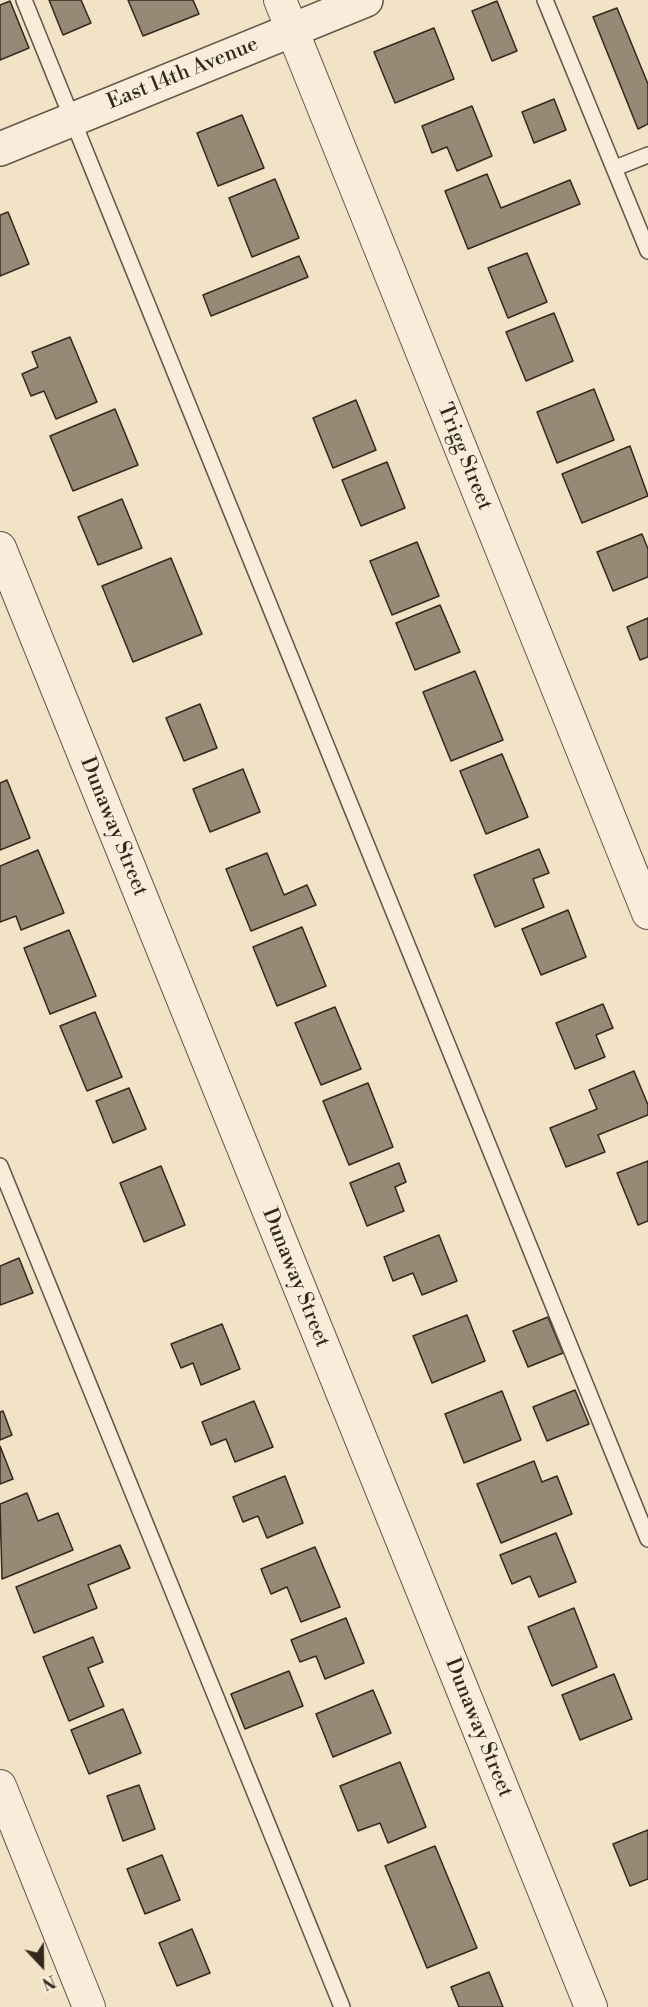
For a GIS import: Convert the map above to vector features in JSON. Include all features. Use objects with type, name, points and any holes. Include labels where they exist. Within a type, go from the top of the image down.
[{"type":"street","name":"Trigg Street","points":[[280,0],[648,913]]},
{"type":"street","name":"East 14th Avenue","points":[[0,149],[366,0]]},
{"type":"street","name":"Dunaway Street","points":[[0,548],[591,2007]]},
{"type":"street","points":[[0,1786],[89,2007]]},
{"type":"lane","points":[[24,0],[648,1539]]},
{"type":"lane","points":[[545,0],[648,251]]},
{"type":"lane","points":[[615,168],[648,155]]},
{"type":"lane","points":[[0,1166],[342,2007]]},
{"type":"building","points":[[49,0],[81,0],[91,23],[63,35]]},
{"type":"building","points":[[128,0],[193,0],[199,14],[143,36]]},
{"type":"building","points":[[10,1],[29,48],[0,60],[0,5]]},
{"type":"building","points":[[497,1],[517,51],[492,61],[472,11]]},
{"type":"building","points":[[617,8],[648,84],[648,124],[638,129],[593,17]]},
{"type":"building","points":[[434,28],[454,79],[395,103],[374,52]]},
{"type":"building","points":[[554,99],[566,130],[534,143],[522,112]]},
{"type":"building","points":[[472,106],[492,156],[457,171],[447,147],[432,153],[422,126]]},
{"type":"building","points":[[242,115],[264,168],[218,186],[197,133]]},
{"type":"building","points":[[487,174],[501,208],[570,180],[580,204],[468,249],[445,191]]},
{"type":"building","points":[[275,179],[299,238],[252,257],[229,198]]},
{"type":"building","points":[[8,212],[29,264],[0,276],[0,215]]},
{"type":"building","points":[[527,253],[547,302],[508,318],[488,268]]},
{"type":"building","points":[[299,256],[308,277],[211,316],[203,295]]},
{"type":"building","points":[[554,313],[573,361],[526,381],[506,332]]},
{"type":"building","points":[[70,337],[97,402],[56,419],[44,391],[31,396],[22,374],[38,367],[32,352]]},
{"type":"building","points":[[594,389],[614,440],[557,463],[537,412]]},
{"type":"building","points":[[356,400],[376,450],[333,468],[313,418]]},
{"type":"building","points":[[115,409],[138,465],[73,491],[50,436]]},
{"type":"building","points":[[630,446],[648,496],[582,523],[562,474]]},
{"type":"building","points":[[387,462],[405,508],[361,526],[342,480]]},
{"type":"building","points":[[122,499],[142,548],[98,565],[78,517]]},
{"type":"building","points":[[642,534],[648,549],[648,577],[613,591],[597,552]]},
{"type":"building","points":[[417,542],[439,596],[392,615],[370,561]]},
{"type":"building","points":[[171,558],[202,634],[133,662],[102,586]]},
{"type":"building","points":[[440,605],[460,652],[415,670],[396,623]]},
{"type":"building","points":[[648,618],[648,657],[640,660],[627,627]]},
{"type":"building","points":[[475,671],[503,740],[451,761],[423,692]]},
{"type":"building","points":[[200,704],[217,748],[184,761],[166,718]]},
{"type":"building","points":[[502,754],[528,817],[486,834],[460,771]]},
{"type":"building","points":[[243,769],[260,812],[210,832],[193,789]]},
{"type":"building","points":[[7,780],[30,838],[0,850],[0,783]]},
{"type":"building","points":[[539,849],[549,873],[533,879],[544,907],[495,927],[474,875]]},
{"type":"building","points":[[38,850],[64,913],[21,930],[16,916],[0,922],[0,866]]},
{"type":"building","points":[[267,853],[284,895],[307,885],[316,905],[251,931],[226,869]]},
{"type":"building","points":[[568,910],[586,957],[541,975],[522,929]]},
{"type":"building","points":[[302,927],[326,986],[277,1006],[253,947]]},
{"type":"building","points":[[69,930],[96,996],[50,1014],[24,948]]},
{"type":"building","points":[[603,1004],[613,1028],[596,1035],[605,1057],[575,1069],[556,1023]]},
{"type":"building","points":[[335,1007],[361,1069],[321,1085],[295,1023]]},
{"type":"building","points":[[95,1012],[122,1077],[87,1091],[60,1026]]},
{"type":"building","points":[[634,1071],[648,1105],[648,1115],[598,1135],[605,1152],[566,1167],[550,1128],[597,1109],[589,1090]]},
{"type":"building","points":[[368,1083],[393,1147],[349,1165],[323,1101]]},
{"type":"building","points":[[129,1088],[146,1129],[113,1143],[96,1101]]},
{"type":"building","points":[[648,1161],[648,1221],[638,1225],[617,1173]]},
{"type":"building","points":[[399,1163],[406,1182],[395,1187],[404,1211],[367,1226],[350,1183]]},
{"type":"building","points":[[161,1166],[185,1225],[144,1242],[120,1183]]},
{"type":"building","points":[[439,1235],[457,1281],[422,1295],[413,1273],[393,1281],[384,1257]]},
{"type":"building","points":[[19,1258],[33,1293],[0,1305],[0,1266]]},
{"type":"building","points":[[467,1315],[485,1361],[432,1383],[413,1336]]},
{"type":"building","points":[[548,1317],[563,1353],[528,1367],[513,1331]]},
{"type":"building","points":[[222,1324],[240,1369],[201,1385],[193,1363],[181,1368],[171,1344]]},
{"type":"building","points":[[575,1390],[589,1424],[547,1441],[533,1407]]},
{"type":"building","points":[[502,1391],[521,1440],[464,1463],[445,1414]]},
{"type":"building","points":[[254,1401],[273,1447],[235,1462],[226,1439],[211,1445],[202,1422]]},
{"type":"building","points":[[3,1411],[12,1435],[0,1440],[0,1412]]},
{"type":"building","points":[[0,1446],[13,1479],[0,1484]]},
{"type":"building","points":[[534,1461],[542,1482],[557,1476],[572,1514],[501,1543],[477,1484]]},
{"type":"building","points":[[285,1476],[303,1523],[267,1538],[258,1516],[243,1522],[233,1497]]},
{"type":"building","points":[[27,1493],[38,1521],[58,1513],[73,1550],[2,1579],[0,1504]]},
{"type":"building","points":[[556,1533],[576,1582],[539,1597],[530,1576],[512,1584],[500,1555]]},
{"type":"building","points":[[120,1545],[130,1568],[88,1585],[97,1608],[34,1633],[16,1587]]},
{"type":"building","points":[[315,1547],[340,1607],[301,1622],[287,1587],[271,1594],[261,1569]]},
{"type":"building","points":[[574,1608],[597,1667],[552,1686],[528,1627]]},
{"type":"building","points":[[346,1618],[364,1663],[325,1679],[316,1656],[300,1662],[291,1640]]},
{"type":"building","points":[[93,1637],[103,1662],[88,1668],[104,1706],[69,1721],[43,1657]]},
{"type":"building","points":[[289,1671],[303,1706],[245,1729],[231,1694]]},
{"type":"building","points":[[614,1674],[632,1719],[580,1740],[562,1695]]},
{"type":"building","points":[[373,1690],[391,1733],[333,1757],[316,1714]]},
{"type":"building","points":[[123,1709],[141,1753],[89,1774],[71,1730]]},
{"type":"building","points":[[400,1762],[426,1827],[388,1843],[380,1823],[358,1831],[340,1786]]},
{"type":"building","points":[[139,1785],[155,1829],[123,1841],[107,1796]]},
{"type":"building","points":[[648,1830],[648,1879],[630,1886],[613,1844]]},
{"type":"building","points":[[435,1846],[477,1948],[427,1968],[385,1866]]},
{"type":"building","points":[[162,1855],[180,1900],[145,1914],[127,1869]]},
{"type":"building","points":[[192,1929],[210,1973],[177,1986],[159,1943]]},
{"type":"building","points":[[489,1972],[503,2007],[459,2007],[451,1987]]}]
